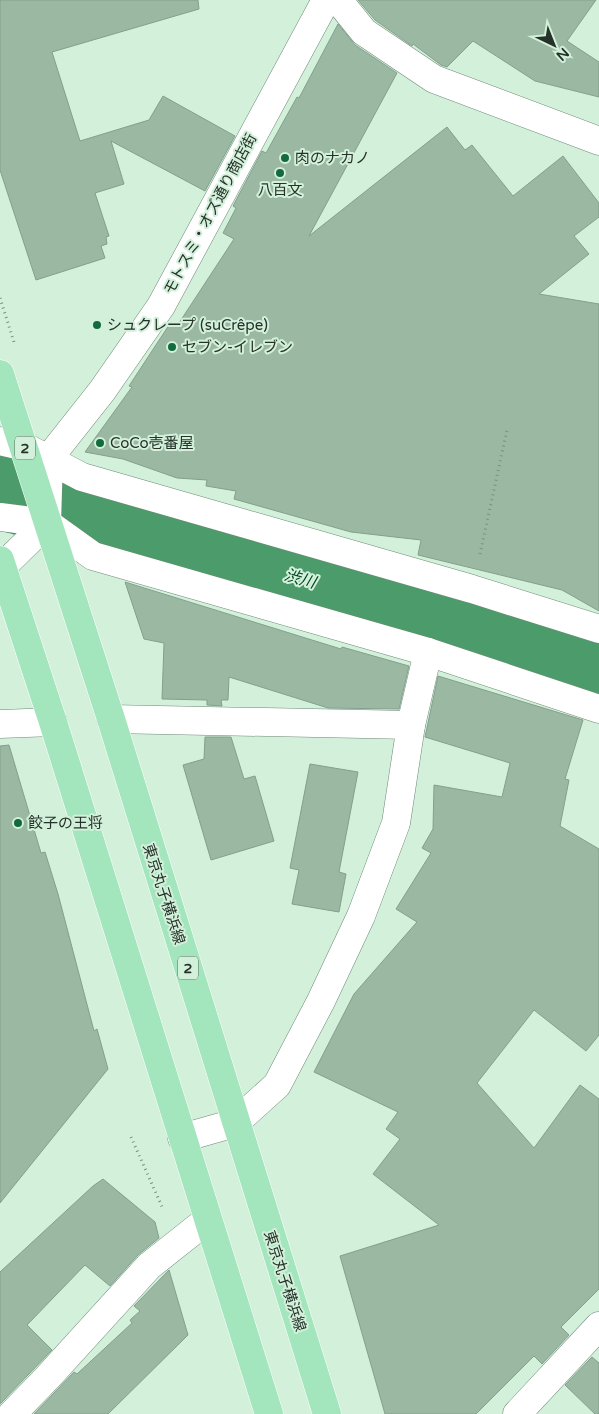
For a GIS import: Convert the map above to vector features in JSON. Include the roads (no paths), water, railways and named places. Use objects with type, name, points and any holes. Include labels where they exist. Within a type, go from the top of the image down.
[{"type":"main road","name":"東京丸子横浜線","points":[[0,374],[111,719],[235,1124],[327,1414]]},
{"type":"main road","points":[[1,565],[53,722],[269,1414]]},
{"type":"street","name":"モトスミ・オズ通り商店街","points":[[24,448],[102,391],[161,306],[326,0]]},
{"type":"street","points":[[338,0],[364,32],[434,79],[599,141]]},
{"type":"street","points":[[24,448],[82,477],[472,588],[599,628]]},
{"type":"street","points":[[0,517],[47,523],[92,556],[428,652],[599,709]]},
{"type":"street","points":[[1,565],[47,523]]},
{"type":"street","points":[[182,1138],[235,1124],[277,1085],[321,1001],[361,916],[396,823],[411,725],[428,652]]},
{"type":"street","points":[[111,719],[411,725]]},
{"type":"street","points":[[0,724],[53,722]]},
{"type":"street","points":[[12,1414],[48,1378],[149,1266],[207,1220]]},
{"type":"street","points":[[517,1414],[599,1326]]},
{"type":"waterway","name":"渋川","points":[[0,492],[599,667]]},
{"type":"place","name":"肉のナカノ","points":[[285,158]]},
{"type":"place","name":"八百文","points":[[280,173]]},
{"type":"place","name":"シュクレープ (suCrêpe)","points":[[97,325]]},
{"type":"place","name":"セブン-イレブン","points":[[172,347]]},
{"type":"place","name":"CoCo壱番屋","points":[[100,443]]},
{"type":"place","name":"餃子の王将","points":[[18,823]]}]
